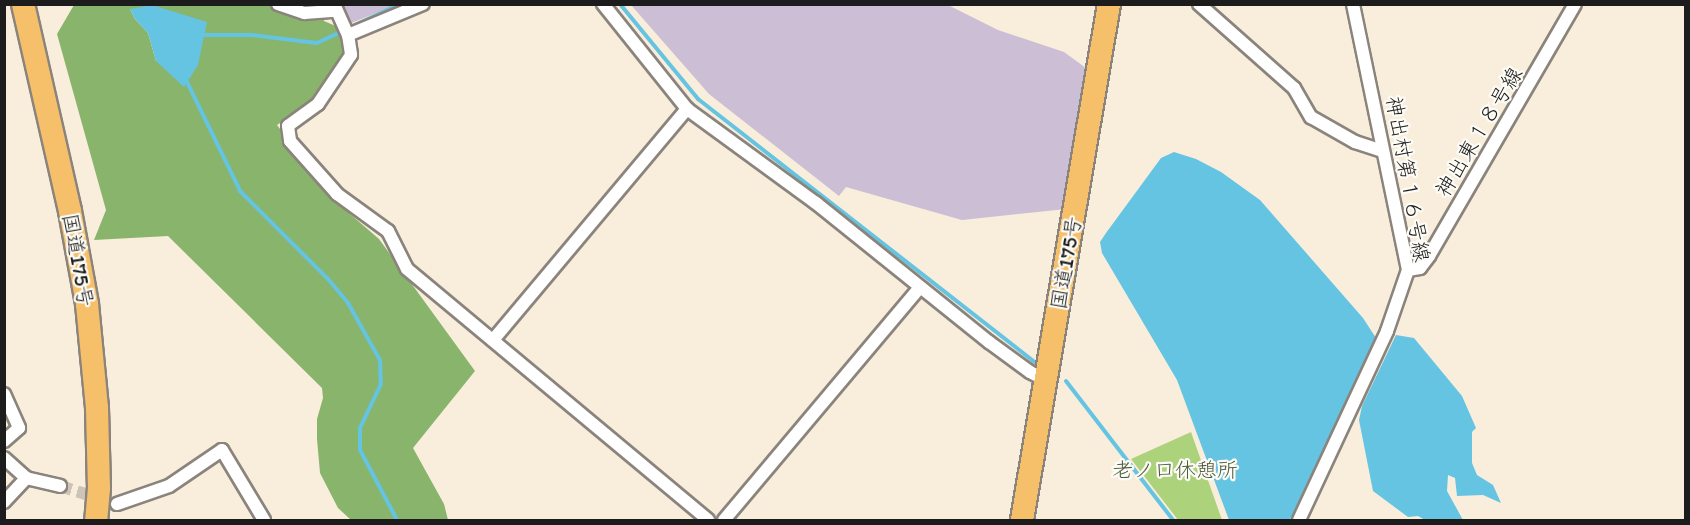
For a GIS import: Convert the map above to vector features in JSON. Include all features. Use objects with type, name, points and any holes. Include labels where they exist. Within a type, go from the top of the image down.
[{"type":"highway","name":"国道175号","points":[[22,4],[70,211],[87,304],[97,408],[99,488],[96,520]]},
{"type":"highway","name":"国道175号","points":[[1022,520],[1109,4]]},
{"type":"street","points":[[278,4],[304,14],[334,8],[348,35],[351,55],[318,104],[288,126],[290,141],[337,194],[388,231],[407,269],[708,520]]},
{"type":"street","points":[[348,35],[423,4]]},
{"type":"street","points":[[603,4],[687,109],[816,202],[989,342],[1030,372],[1045,380]]},
{"type":"street","points":[[1199,4],[1294,88],[1311,117],[1355,142],[1383,151]]},
{"type":"street","name":"神出村第１６号線","points":[[1299,520],[1387,331],[1408,270],[1353,4]]},
{"type":"street","name":"神出東１８号線","points":[[1408,270],[1420,268],[1429,256],[1575,4]]},
{"type":"street","points":[[493,340],[687,109]]},
{"type":"street","points":[[724,520],[920,287]]},
{"type":"street","points":[[4,394],[19,428],[4,441]]},
{"type":"street","points":[[117,504],[169,486],[222,450],[264,520]]},
{"type":"street","points":[[4,458],[26,478],[60,486]]},
{"type":"street","points":[[4,502],[26,478]]},
{"type":"shaded area","points":[[342,5],[396,5],[349,24]]},
{"type":"shaded area","points":[[631,5],[948,5],[998,30],[1064,52],[1090,71],[1066,209],[962,220],[846,187],[839,196],[709,94]]},
{"type":"green space","points":[[74,5],[322,5],[324,21],[338,27],[344,51],[307,105],[277,125],[335,201],[379,239],[475,371],[413,448],[444,504],[448,520],[351,520],[338,508],[320,473],[317,419],[323,398],[322,388],[168,236],[94,240],[106,210],[57,34]],"holes":[[[130,9],[198,65],[156,61],[148,33],[135,19]]]},
{"type":"green space","name":"老ノ口休憩所","points":[[1191,432],[1222,520],[1178,520],[1131,459]]},
{"type":"water","points":[[152,5],[207,22],[198,65],[184,87],[156,61],[148,33],[135,19],[130,9]]},
{"type":"water","points":[[1174,152],[1196,159],[1221,172],[1260,200],[1363,318],[1376,338],[1290,520],[1229,520],[1177,380],[1102,253],[1100,242],[1106,233],[1161,158]]},
{"type":"water","points":[[1396,335],[1414,338],[1462,396],[1476,428],[1472,432],[1472,463],[1477,475],[1493,485],[1501,503],[1483,495],[1457,496],[1455,478],[1448,475],[1447,491],[1463,520],[1425,520],[1418,516],[1408,517],[1373,491],[1359,420],[1362,406]]},
{"type":"waterway","points":[[200,35],[252,35],[317,43],[400,4]]},
{"type":"waterway","points":[[620,4],[698,99],[1039,365]]},
{"type":"waterway","points":[[185,78],[240,191],[328,279],[348,303],[380,360],[381,384],[360,428],[360,450],[397,520]]},
{"type":"waterway","points":[[1066,381],[1173,520]]},
{"type":"tunnel","points":[[60,486],[117,504]]}]
